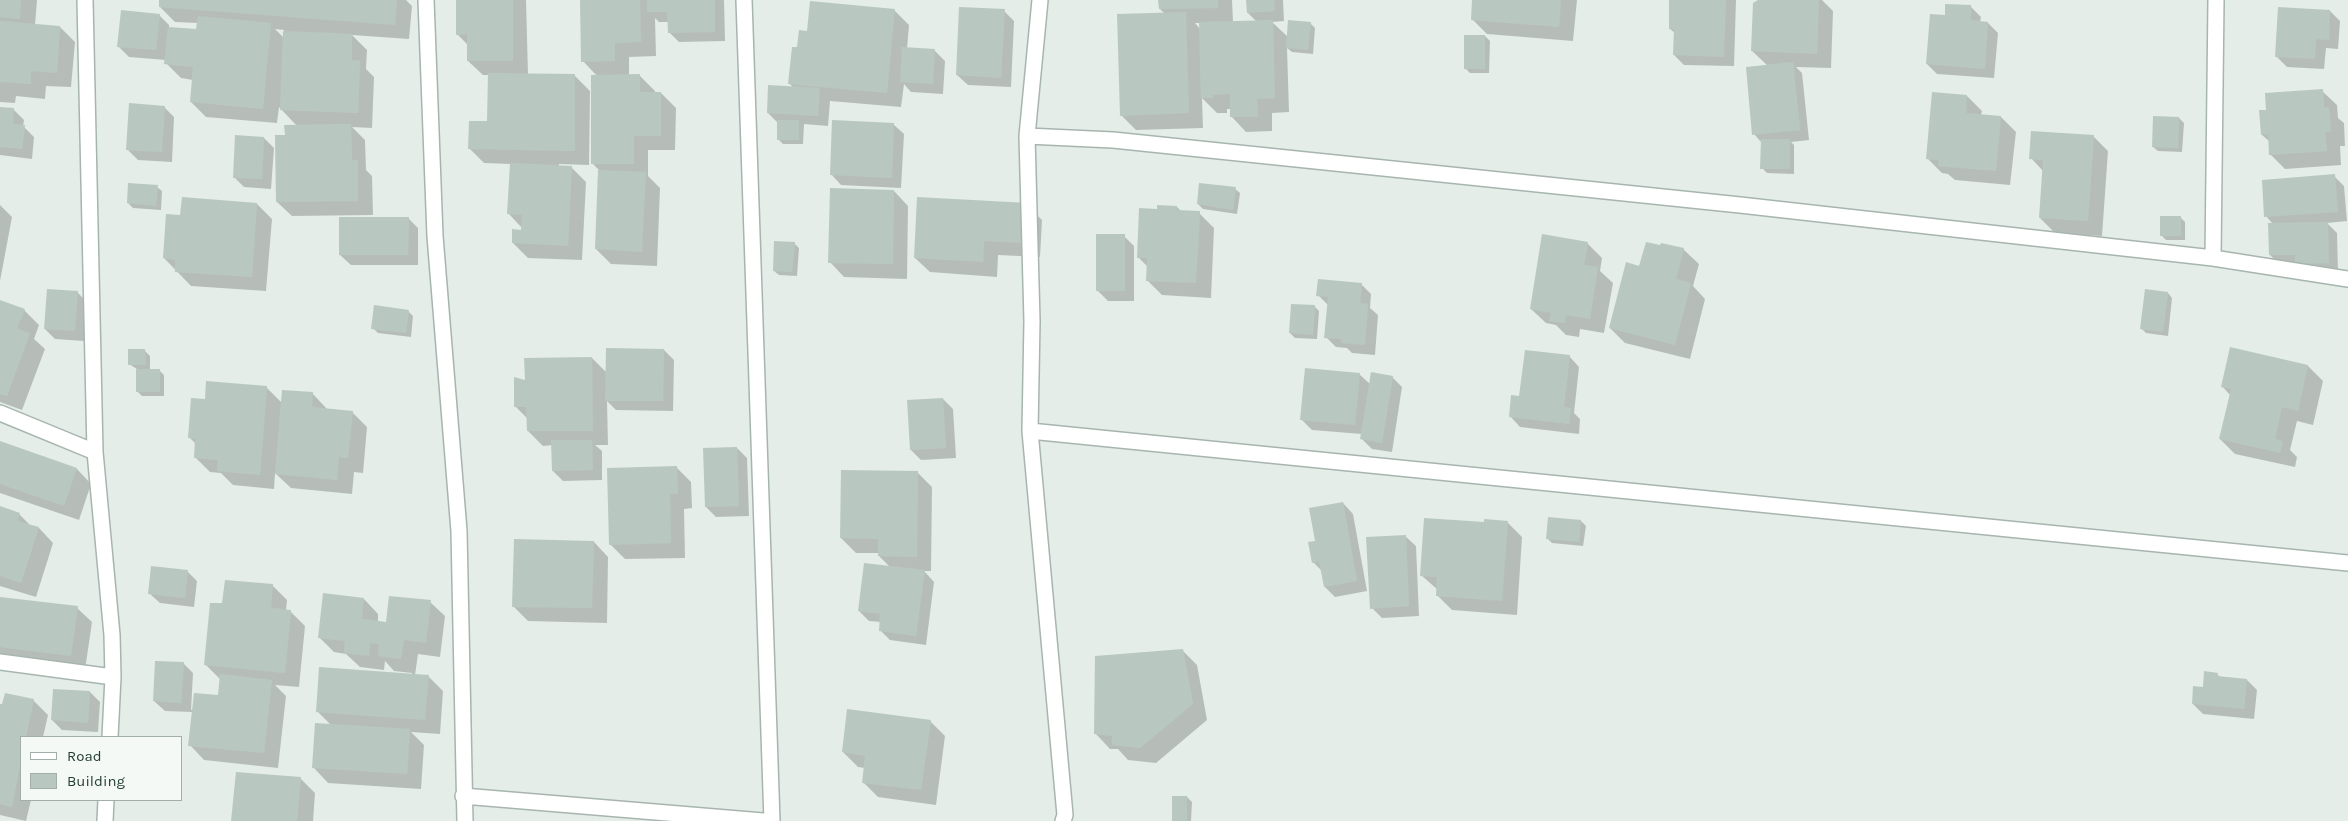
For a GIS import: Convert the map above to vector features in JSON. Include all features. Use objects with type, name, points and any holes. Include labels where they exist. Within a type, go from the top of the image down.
[{"type":"street","points":[[85,0],[95,452],[112,635],[113,677],[110,736]]},
{"type":"street","points":[[426,0],[435,236],[459,531],[465,821]]},
{"type":"street","points":[[744,0],[772,821]]},
{"type":"street","points":[[1040,0],[1027,136],[1032,321],[1030,431],[1065,815],[1063,821]]},
{"type":"street","points":[[2213,258],[2216,0]]},
{"type":"street","points":[[1027,136],[1113,140],[1721,202],[2213,258],[2348,279]]},
{"type":"street","points":[[0,413],[95,452]]},
{"type":"street","points":[[1030,431],[2348,563]]},
{"type":"street","points":[[0,662],[113,677]]},
{"type":"street","points":[[463,796],[763,821]]},
{"type":"street","points":[[105,821],[106,801]]},
{"type":"building","points":[[0,0],[21,0],[20,19],[0,17]]},
{"type":"building","points":[[159,0],[397,0],[395,25],[159,7]]},
{"type":"building","points":[[456,0],[513,0],[513,61],[467,61],[467,34],[456,35]]},
{"type":"building","points":[[580,0],[640,0],[641,42],[615,43],[615,61],[581,62]]},
{"type":"building","points":[[647,0],[715,0],[715,32],[668,33],[667,12],[647,12]]},
{"type":"building","points":[[1158,0],[1218,0],[1218,8],[1159,9]]},
{"type":"building","points":[[1246,0],[1274,0],[1275,11],[1247,13]]},
{"type":"building","points":[[1472,0],[1561,0],[1559,27],[1471,20]]},
{"type":"building","points":[[1669,0],[1726,0],[1724,57],[1673,55],[1674,29],[1669,29]]},
{"type":"building","points":[[1758,0],[1819,0],[1817,54],[1751,51],[1753,3]]},
{"type":"building","points":[[810,1],[895,9],[887,93],[788,84],[792,47],[797,47],[799,30],[807,31]]},
{"type":"building","points":[[1945,4],[1971,5],[1971,20],[1988,22],[1985,69],[1926,64],[1930,14],[1945,15]]},
{"type":"building","points":[[959,7],[1005,9],[1001,78],[956,75]]},
{"type":"building","points":[[2278,7],[2330,10],[2329,40],[2316,39],[2315,59],[2275,57]]},
{"type":"building","points":[[121,10],[160,14],[156,50],[117,47]]},
{"type":"building","points":[[1186,12],[1189,113],[1120,116],[1117,14]]},
{"type":"building","points":[[198,16],[271,23],[263,109],[190,102],[193,67],[164,64],[168,27],[196,29]]},
{"type":"building","points":[[1273,20],[1275,98],[1257,99],[1258,117],[1230,117],[1230,94],[1213,95],[1213,98],[1201,98],[1199,22]]},
{"type":"building","points":[[1288,20],[1311,22],[1308,50],[1286,48]]},
{"type":"building","points":[[0,21],[60,26],[57,73],[31,71],[31,84],[0,82]]},
{"type":"building","points":[[283,31],[352,34],[352,60],[360,61],[358,113],[280,110]]},
{"type":"building","points":[[1464,35],[1485,35],[1485,69],[1464,69]]},
{"type":"building","points":[[902,47],[935,49],[933,84],[900,82]]},
{"type":"building","points":[[1793,62],[1800,130],[1752,135],[1746,67]]},
{"type":"building","points":[[488,73],[575,74],[575,151],[468,149],[469,121],[487,121]]},
{"type":"building","points":[[640,74],[640,92],[661,92],[661,136],[634,136],[634,164],[591,164],[591,75]]},
{"type":"building","points":[[768,85],[820,88],[818,116],[767,113]]},
{"type":"building","points":[[2323,89],[2324,108],[2329,107],[2331,131],[2325,132],[2327,151],[2269,155],[2268,134],[2261,135],[2259,110],[2266,110],[2265,93]]},
{"type":"building","points":[[1932,92],[1967,95],[1966,113],[2001,116],[1996,171],[1938,166],[1939,160],[1926,159]]},
{"type":"building","points":[[129,103],[165,106],[162,152],[126,150]]},
{"type":"building","points":[[0,107],[14,108],[13,124],[25,125],[22,149],[0,147]]},
{"type":"building","points":[[2153,116],[2179,117],[2178,148],[2152,147]]},
{"type":"building","points":[[777,120],[799,120],[799,140],[777,140]]},
{"type":"building","points":[[832,120],[894,123],[892,178],[830,175]]},
{"type":"building","points":[[351,124],[352,160],[358,160],[358,201],[276,202],[275,135],[285,135],[284,125]]},
{"type":"building","points":[[2031,131],[2094,135],[2088,221],[2039,218],[2043,160],[2029,159]]},
{"type":"building","points":[[235,135],[264,137],[262,179],[233,178]]},
{"type":"building","points":[[1761,139],[1790,139],[1790,169],[1760,169]]},
{"type":"building","points":[[510,163],[572,166],[568,246],[512,243],[512,229],[521,230],[522,215],[507,214]]},
{"type":"building","points":[[598,170],[646,172],[642,252],[595,249]]},
{"type":"building","points":[[2335,174],[2338,212],[2264,217],[2262,180]]},
{"type":"building","points":[[128,183],[158,185],[156,206],[127,203]]},
{"type":"building","points":[[1199,183],[1236,187],[1233,210],[1197,204]]},
{"type":"building","points":[[830,188],[894,190],[893,264],[828,263]]},
{"type":"building","points":[[182,197],[257,203],[252,277],[175,272],[175,260],[163,258],[166,214],[180,215]]},
{"type":"building","points":[[917,197],[1028,203],[1025,243],[984,241],[983,262],[914,258]]},
{"type":"building","points":[[1157,205],[1177,206],[1177,210],[1200,211],[1196,283],[1146,281],[1147,258],[1137,258],[1139,208],[1157,209]]},
{"type":"building","points":[[2160,216],[2181,216],[2181,236],[2160,236]]},
{"type":"building","points":[[339,217],[409,217],[408,255],[339,255]]},
{"type":"building","points":[[2328,222],[2329,263],[2295,264],[2295,255],[2269,255],[2268,223]]},
{"type":"building","points":[[1096,234],[1125,234],[1125,291],[1096,291]]},
{"type":"building","points":[[1542,234],[1588,242],[1584,265],[1598,267],[1590,319],[1566,315],[1565,323],[1549,321],[1551,313],[1530,309]]},
{"type":"building","points":[[774,241],[795,242],[792,272],[773,271]]},
{"type":"building","points":[[1646,242],[1684,248],[1676,279],[1691,283],[1675,345],[1609,328],[1626,262],[1639,266]]},
{"type":"building","points":[[1318,279],[1362,283],[1360,303],[1368,304],[1365,345],[1341,343],[1341,339],[1324,338],[1328,297],[1316,296]]},
{"type":"building","points":[[47,289],[78,291],[75,331],[44,329]]},
{"type":"building","points":[[2145,289],[2168,292],[2163,332],[2140,329]]},
{"type":"building","points":[[0,300],[25,309],[17,329],[30,333],[7,396],[0,394]]},
{"type":"building","points":[[1291,304],[1315,305],[1313,335],[1289,333]]},
{"type":"building","points":[[374,305],[409,310],[406,333],[371,329]]},
{"type":"building","points":[[2230,347],[2308,365],[2298,411],[2282,407],[2275,439],[2283,441],[2280,453],[2219,439],[2231,389],[2221,387]]},
{"type":"building","points":[[606,348],[664,349],[663,401],[605,401]]},
{"type":"building","points":[[128,349],[145,349],[146,365],[128,365]]},
{"type":"building","points":[[1525,350],[1570,355],[1564,407],[1571,408],[1569,424],[1509,417],[1511,395],[1519,396]]},
{"type":"building","points":[[592,357],[593,431],[527,431],[526,407],[514,407],[514,377],[525,380],[524,358]]},
{"type":"building","points":[[1305,368],[1360,373],[1355,425],[1300,420]]},
{"type":"building","points":[[136,369],[160,369],[160,392],[136,392]]},
{"type":"building","points":[[1371,372],[1393,376],[1382,443],[1360,439]]},
{"type":"building","points":[[206,381],[267,386],[260,475],[217,471],[218,460],[194,458],[195,439],[188,438],[191,398],[205,399]]},
{"type":"building","points":[[282,390],[313,392],[312,407],[353,411],[348,458],[339,457],[337,480],[275,474]]},
{"type":"building","points":[[943,398],[946,448],[910,450],[907,400]]},
{"type":"building","points":[[551,440],[592,440],[593,470],[552,471]]},
{"type":"building","points":[[0,441],[77,468],[64,506],[0,484]]},
{"type":"building","points":[[737,447],[739,506],[705,507],[703,448]]},
{"type":"building","points":[[677,466],[678,494],[670,494],[671,543],[609,545],[607,468]]},
{"type":"building","points":[[841,470],[918,471],[917,557],[878,556],[878,539],[840,538]]},
{"type":"building","points":[[1343,502],[1357,581],[1324,587],[1319,561],[1312,563],[1308,542],[1315,541],[1309,508]]},
{"type":"building","points":[[0,506],[20,513],[17,521],[39,527],[21,583],[0,576]]},
{"type":"building","points":[[1548,517],[1581,520],[1579,542],[1546,539]]},
{"type":"building","points":[[1424,518],[1484,522],[1484,519],[1508,521],[1502,601],[1436,596],[1437,577],[1420,576]]},
{"type":"building","points":[[1406,535],[1409,606],[1370,609],[1366,537]]},
{"type":"building","points":[[514,539],[594,541],[592,608],[512,607]]},
{"type":"building","points":[[864,563],[925,570],[916,636],[879,631],[880,614],[858,611]]},
{"type":"building","points":[[151,566],[188,570],[185,598],[148,594]]},
{"type":"building","points":[[225,580],[273,584],[271,608],[291,610],[285,673],[204,665],[210,603],[222,603]]},
{"type":"building","points":[[323,593],[364,598],[362,619],[386,622],[389,596],[431,600],[426,643],[404,640],[401,659],[378,656],[379,644],[370,643],[369,656],[344,653],[345,641],[318,638]]},
{"type":"building","points":[[0,597],[78,606],[71,656],[0,647]]},
{"type":"building","points":[[1183,649],[1193,704],[1140,748],[1112,745],[1112,736],[1094,734],[1095,656]]},
{"type":"building","points":[[155,661],[184,662],[181,703],[153,701]]},
{"type":"building","points":[[319,667],[429,675],[425,720],[316,712]]},
{"type":"building","points":[[2204,671],[2218,673],[2217,676],[2247,679],[2244,709],[2192,704],[2193,686],[2203,687]]},
{"type":"building","points":[[220,674],[272,680],[264,753],[188,746],[194,693],[218,695]]},
{"type":"building","points":[[53,689],[90,691],[88,723],[51,720]]},
{"type":"building","points":[[5,693],[34,699],[26,736],[20,736],[20,765],[12,807],[0,804],[0,704],[2,704]]},
{"type":"building","points":[[847,709],[931,720],[921,790],[862,783],[865,756],[842,752]]},
{"type":"building","points":[[315,723],[410,729],[407,774],[312,768]]},
{"type":"building","points":[[236,772],[301,777],[297,821],[231,821]]},
{"type":"building","points":[[1172,796],[1187,796],[1187,821],[1172,821]]}]
